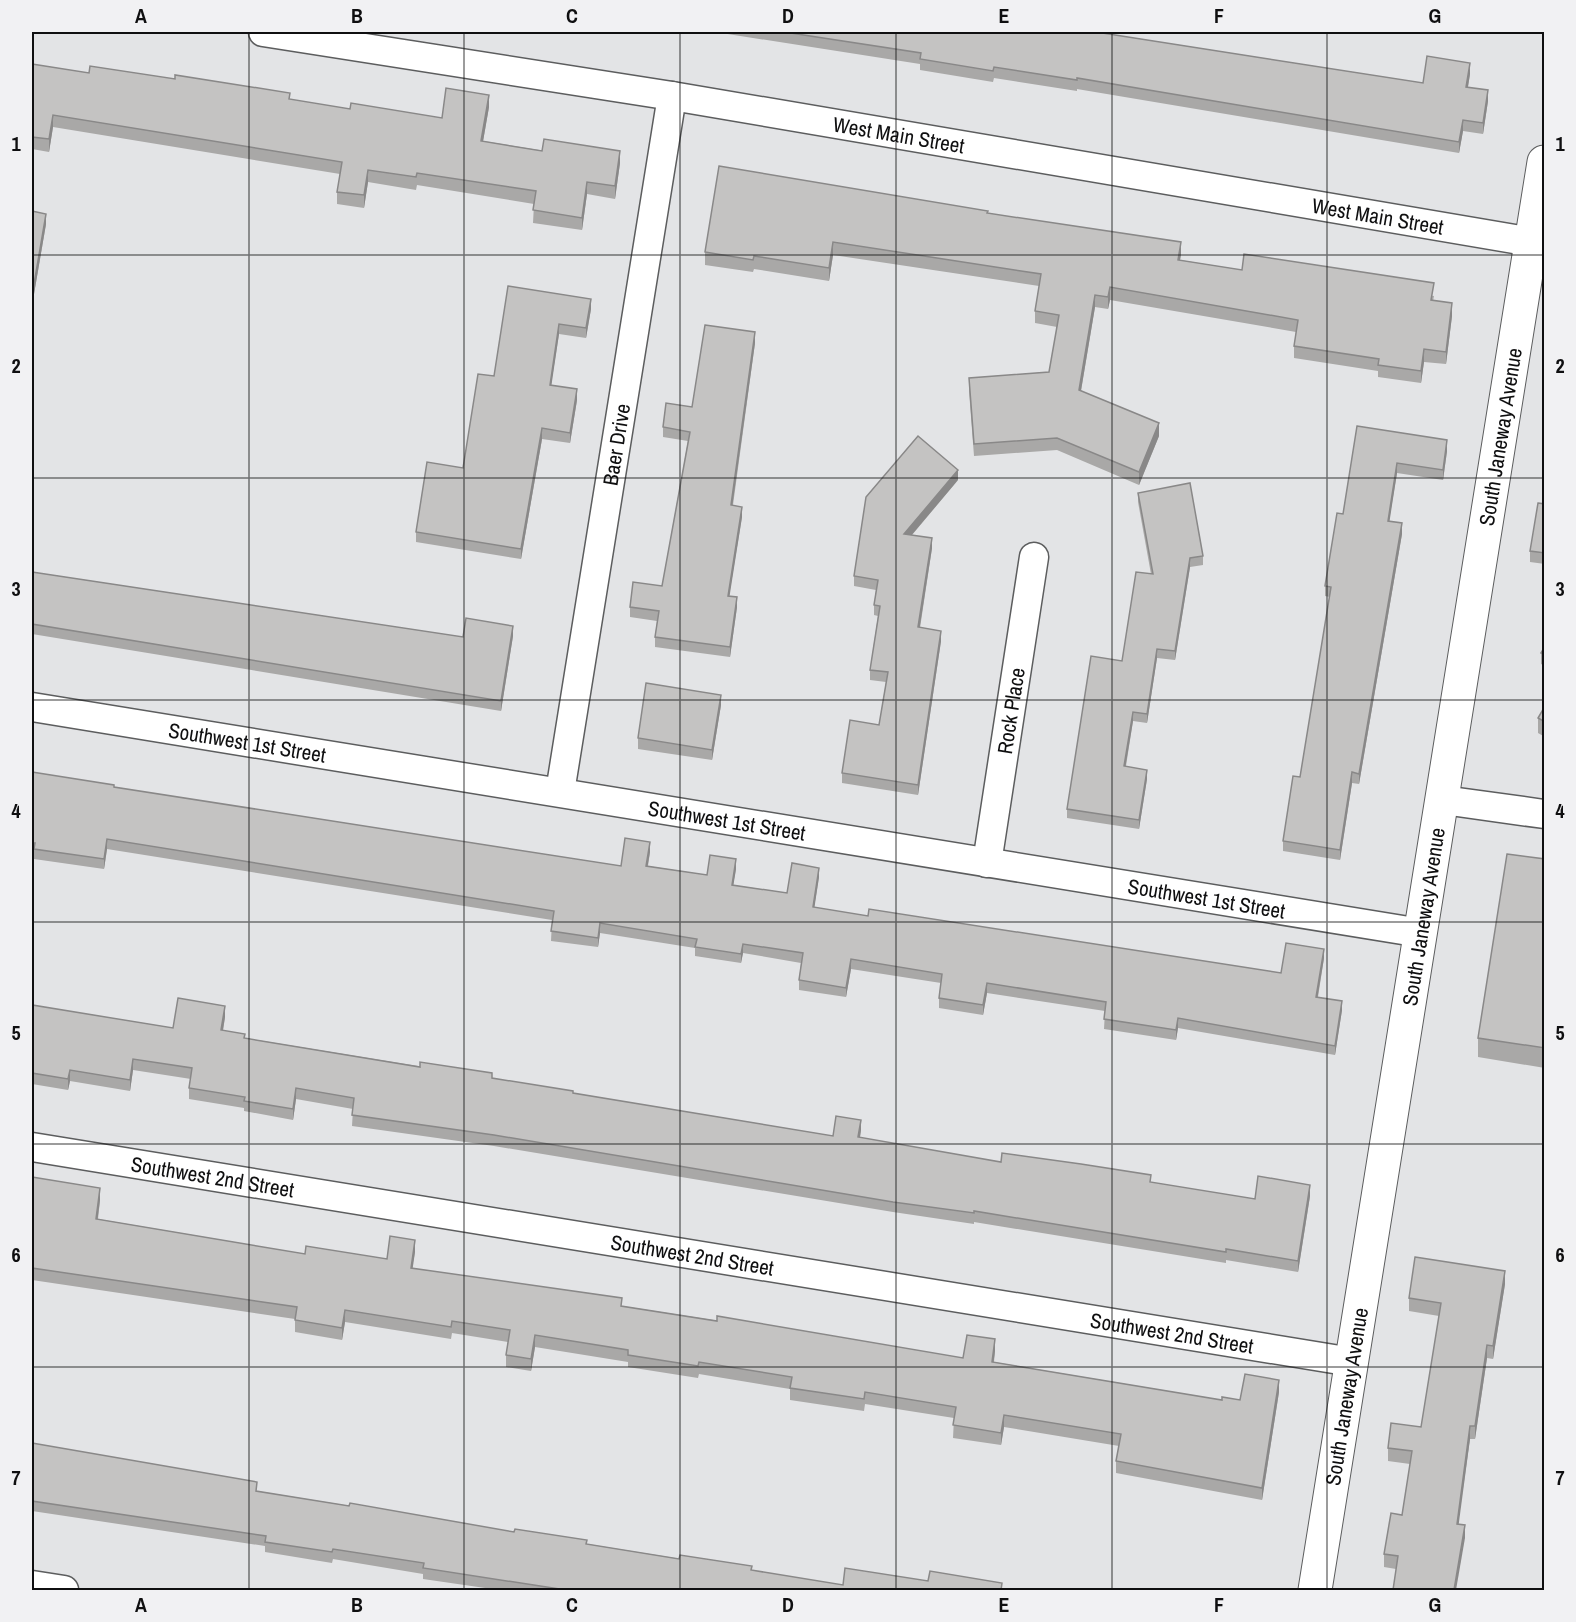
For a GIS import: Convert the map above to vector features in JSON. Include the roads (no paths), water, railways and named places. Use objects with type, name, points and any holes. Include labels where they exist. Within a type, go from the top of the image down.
[{"type":"street","name":"West Main Street","points":[[263,32],[672,96],[1532,242]]},
{"type":"street","name":"Baer Drive","points":[[560,792],[672,96]]},
{"type":"street","name":"South Janeway Avenue","points":[[1315,1590],[1545,162]]},
{"type":"street","name":"Rock Place","points":[[987,863],[1034,557]]},
{"type":"street","name":"Southwest 1st Street","points":[[32,707],[1421,933]]},
{"type":"street","points":[[1443,800],[1545,814]]},
{"type":"street","name":"Southwest 2nd Street","points":[[32,1147],[1352,1362]]},
{"type":"street","points":[[32,1585],[64,1590]]}]
